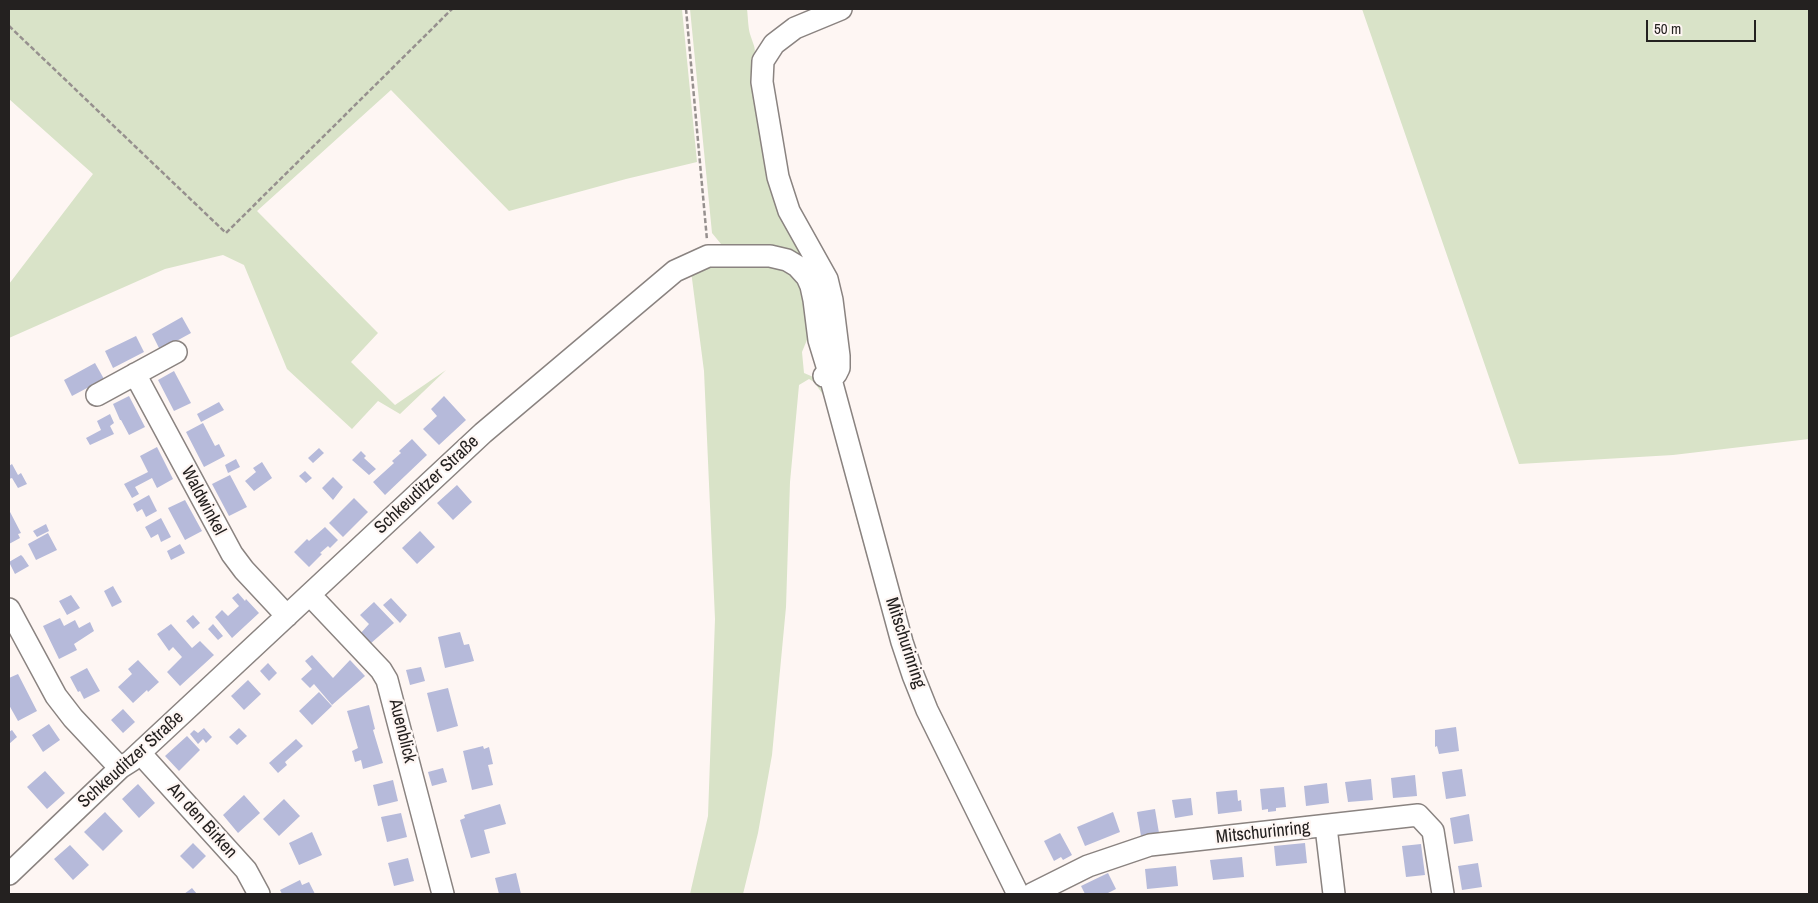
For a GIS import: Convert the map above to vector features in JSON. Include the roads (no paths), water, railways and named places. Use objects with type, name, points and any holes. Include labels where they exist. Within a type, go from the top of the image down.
[{"type":"street","points":[[830,376],[836,374],[839,368],[840,356],[832,300],[827,279],[789,211],[778,177],[762,82],[763,61],[774,44],[795,28],[841,9]]},
{"type":"street","name":"Schkeuditzer Straße","points":[[9,874],[120,768],[140,753],[483,433],[675,270],[708,256],[770,256],[787,260],[796,266],[807,277],[811,286],[818,340],[830,376]]},
{"type":"street","points":[[97,395],[176,352]]},
{"type":"street","name":"Waldwinkel","points":[[135,374],[232,554],[244,570],[287,616]]},
{"type":"street","name":"Mitschurinring","points":[[830,376],[902,642],[913,675],[927,710],[1018,894]]},
{"type":"street","name":"Auenblick","points":[[310,595],[381,670],[388,680],[443,894]]},
{"type":"street","points":[[9,609],[56,696],[73,718],[120,768]]},
{"type":"street","name":"An den Birken","points":[[140,753],[246,870],[259,894]]},
{"type":"street","name":"Mitschurinring","points":[[1032,894],[1088,866],[1150,845],[1326,827],[1418,815],[1433,831],[1443,894]]},
{"type":"street","points":[[1326,827],[1334,894]]}]
